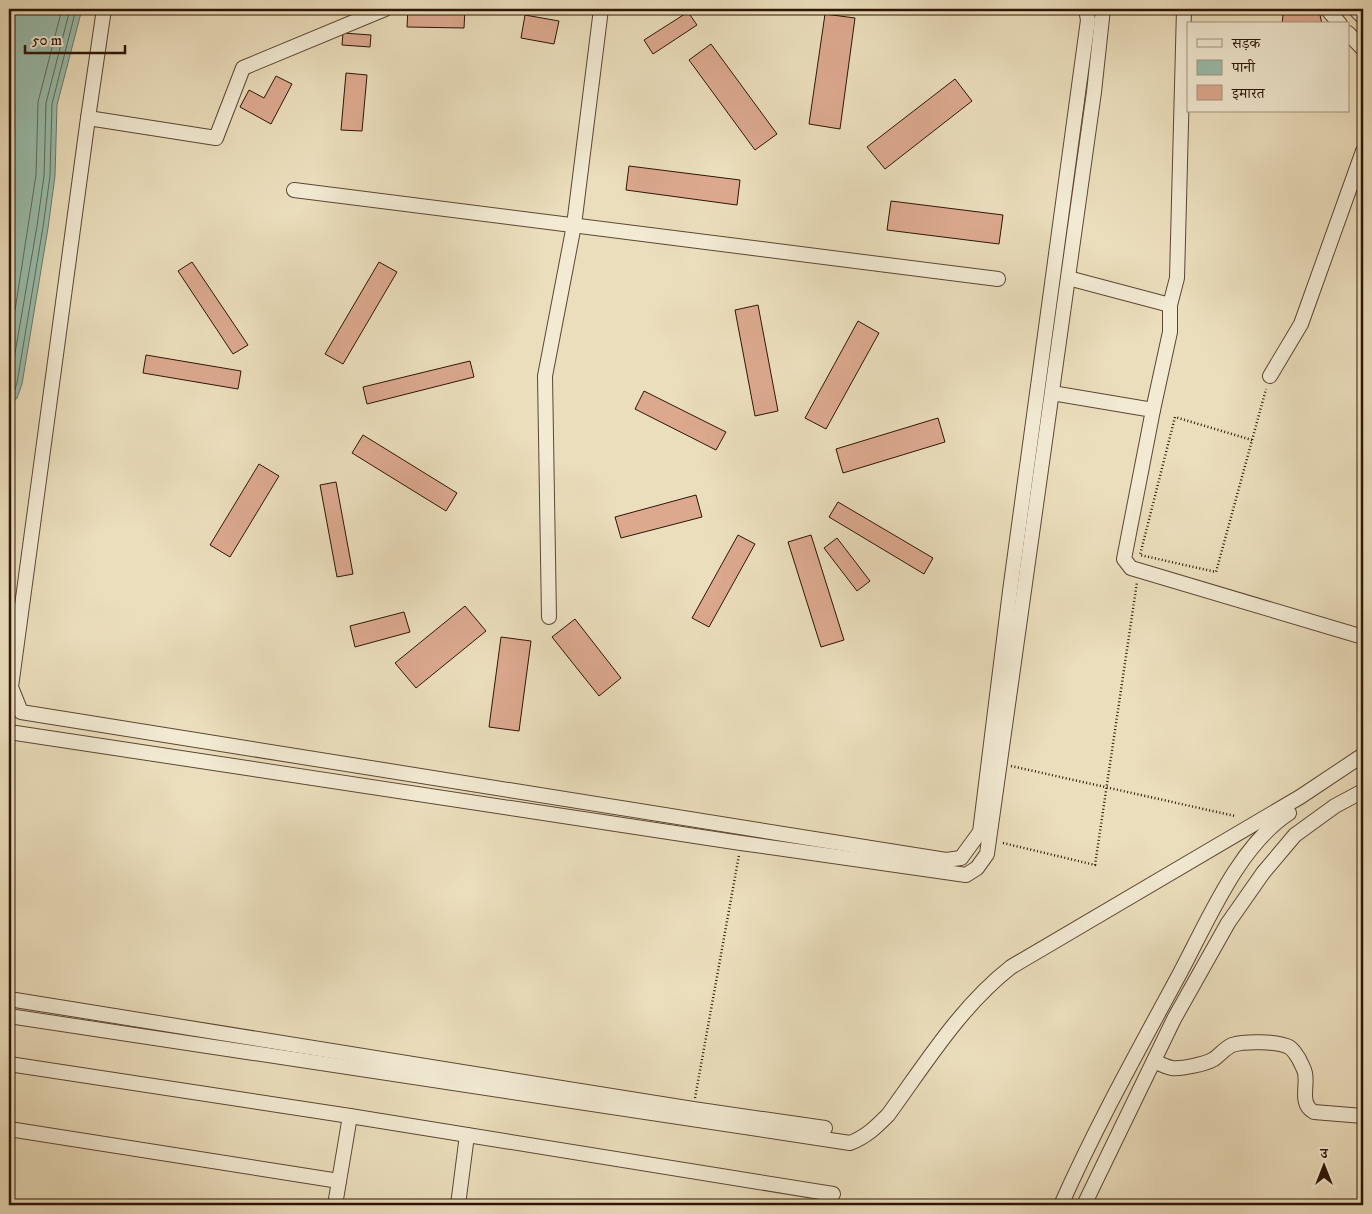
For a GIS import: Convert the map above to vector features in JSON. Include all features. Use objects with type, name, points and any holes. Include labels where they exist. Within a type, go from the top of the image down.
[{"type":"street","points":[[104,9],[11,687],[21,712],[946,860],[961,858],[980,832],[1010,591],[1088,20],[1086,9]]},
{"type":"street","points":[[88,118],[216,138],[243,68],[385,9]]},
{"type":"street","points":[[550,617],[545,376],[574,225],[602,9]]},
{"type":"street","points":[[9,732],[741,843],[966,874],[977,868],[987,854],[1094,92],[1102,9]]},
{"type":"street","points":[[1184,9],[1177,278],[1170,305],[1170,332],[1124,559],[1131,568],[1139,571],[1363,637]]},
{"type":"street","points":[[1327,9],[1338,22]]},
{"type":"street","points":[[1355,9],[1363,18]]},
{"type":"street","points":[[1350,35],[1363,49]]},
{"type":"street","points":[[1270,376],[1301,324],[1363,151]]},
{"type":"street","points":[[294,190],[998,279]]},
{"type":"street","points":[[1068,278],[1170,305]]},
{"type":"street","points":[[1052,394],[1153,410]]},
{"type":"street","points":[[9,1016],[850,1143],[874,1130],[888,1115],[964,1011],[1011,967],[1300,797],[1363,755]]},
{"type":"street","points":[[1061,1205],[1085,1152],[1128,1068],[1218,901],[1249,851],[1279,820],[1363,765]]},
{"type":"street","points":[[1084,1205],[1174,1019],[1228,923],[1263,873],[1295,835],[1336,806],[1363,791]]},
{"type":"street","points":[[9,999],[692,1109],[825,1128]]},
{"type":"street","points":[[1154,1061],[1166,1067],[1176,1068],[1211,1061],[1228,1047],[1240,1043],[1262,1042],[1284,1045],[1294,1052],[1304,1069],[1306,1104],[1309,1109],[1314,1112],[1363,1116]]},
{"type":"street","points":[[9,1064],[350,1116],[833,1194]]},
{"type":"street","points":[[334,1205],[350,1116]]},
{"type":"street","points":[[9,1129],[339,1181]]},
{"type":"street","points":[[458,1205],[467,1135]]},
{"type":"path","points":[[1252,440],[1175,416],[1140,555],[1216,572],[1270,376]]},
{"type":"path","points":[[1003,843],[1095,865],[1139,571]]},
{"type":"path","points":[[1000,764],[1235,816]]},
{"type":"path","points":[[692,1109],[741,843]]},
{"type":"water","points":[[9,9],[82,9],[57,105],[55,176],[22,384],[17,398],[9,407]]},
{"type":"building","points":[[408,9],[465,9],[464,28],[407,27]]},
{"type":"building","points":[[1287,9],[1316,9],[1322,22],[1282,22],[1283,15]]},
{"type":"building","points":[[688,12],[697,25],[653,54],[644,40]]},
{"type":"building","points":[[825,14],[855,18],[840,129],[809,124]]},
{"type":"building","points":[[525,15],[559,21],[554,44],[521,38]]},
{"type":"building","points":[[343,33],[371,35],[370,47],[342,45]]},
{"type":"building","points":[[711,44],[777,134],[755,150],[689,60]]},
{"type":"building","points":[[346,73],[367,75],[362,131],[341,130]]},
{"type":"building","points":[[276,76],[292,84],[271,124],[240,107],[249,90],[264,98]]},
{"type":"building","points":[[955,79],[972,101],[885,169],[867,147]]},
{"type":"building","points":[[629,166],[740,180],[737,205],[626,190]]},
{"type":"building","points":[[891,201],[1003,215],[999,244],[887,230]]},
{"type":"building","points":[[192,262],[248,345],[233,354],[178,271]]},
{"type":"building","points":[[379,262],[397,272],[343,364],[325,354]]},
{"type":"building","points":[[758,305],[778,411],[755,416],[735,310]]},
{"type":"building","points":[[858,321],[879,333],[826,429],[805,418]]},
{"type":"building","points":[[146,355],[241,371],[238,389],[143,373]]},
{"type":"building","points":[[470,361],[474,377],[367,404],[363,387]]},
{"type":"building","points":[[644,391],[726,432],[716,450],[635,409]]},
{"type":"building","points":[[938,418],[945,442],[843,473],[836,449]]},
{"type":"building","points":[[363,435],[457,493],[446,511],[352,453]]},
{"type":"building","points":[[259,464],[279,476],[230,557],[210,545]]},
{"type":"building","points":[[336,482],[353,574],[337,577],[320,485]]},
{"type":"building","points":[[696,495],[702,517],[621,538],[615,517]]},
{"type":"building","points":[[838,502],[933,558],[924,574],[829,517]]},
{"type":"building","points":[[738,535],[755,544],[709,627],[692,618]]},
{"type":"building","points":[[811,535],[844,640],[821,647],[788,542]]},
{"type":"building","points":[[837,538],[870,581],[857,591],[824,548]]},
{"type":"building","points":[[465,606],[486,631],[416,688],[395,663]]},
{"type":"building","points":[[404,612],[410,632],[355,647],[350,626]]},
{"type":"building","points":[[575,619],[621,678],[599,696],[552,637]]},
{"type":"building","points":[[501,637],[531,641],[519,731],[489,727]]}]
